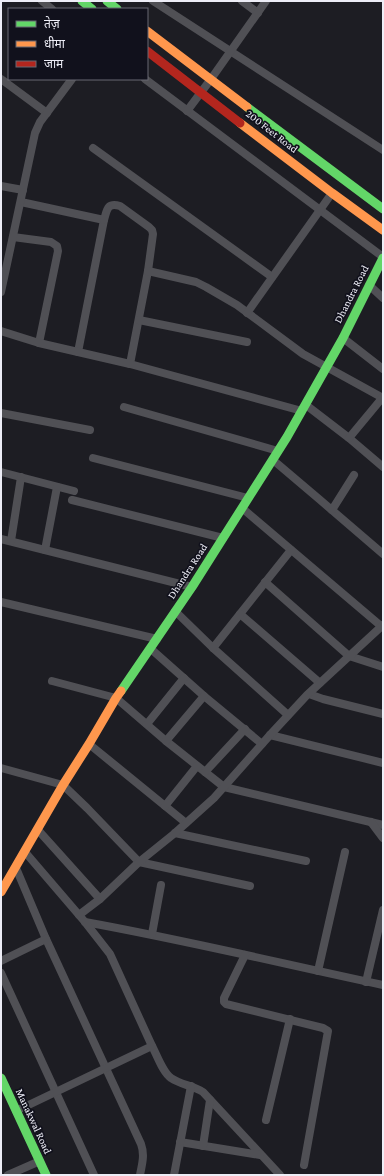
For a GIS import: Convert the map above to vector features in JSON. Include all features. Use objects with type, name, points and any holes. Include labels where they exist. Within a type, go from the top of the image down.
[{"type":"street","points":[[42,1],[51,8]]},
{"type":"street","points":[[82,1],[91,8]]},
{"type":"street","points":[[107,1],[116,8]]},
{"type":"street","points":[[153,1],[383,150]]},
{"type":"street","points":[[242,1],[258,13]]},
{"type":"street","points":[[187,111],[266,1]]},
{"type":"street","points":[[148,32],[383,209]]},
{"type":"street","name":"200 Feet Road","points":[[148,52],[332,193],[383,230]]},
{"type":"street","points":[[1,79],[47,113]]},
{"type":"street","points":[[1,292],[35,133],[38,126],[71,80]]},
{"type":"street","points":[[146,80],[383,257]]},
{"type":"street","points":[[93,148],[272,277]]},
{"type":"street","points":[[1,186],[23,190]]},
{"type":"street","points":[[247,312],[332,193]]},
{"type":"street","points":[[20,202],[104,220]]},
{"type":"street","points":[[78,352],[104,220],[109,206],[115,204],[149,227],[153,234],[148,271],[130,364]]},
{"type":"street","points":[[13,237],[51,242],[57,246],[58,251],[39,343]]},
{"type":"street","name":"Dhandra Road","points":[[1,892],[62,786],[90,744],[116,698],[125,687],[192,587],[273,460],[343,338],[383,257]]},
{"type":"street","points":[[148,271],[196,282],[206,287],[247,312],[303,354],[383,397],[349,438]]},
{"type":"street","points":[[369,285],[383,298]]},
{"type":"street","points":[[139,320],[247,342]]},
{"type":"street","points":[[1,331],[39,343],[130,364],[304,408],[349,438],[383,466]]},
{"type":"street","points":[[343,338],[383,369]]},
{"type":"street","points":[[124,407],[278,451]]},
{"type":"street","points":[[1,413],[90,430]]},
{"type":"street","points":[[93,458],[248,498]]},
{"type":"street","points":[[273,460],[383,554]]},
{"type":"street","points":[[1,472],[74,491]]},
{"type":"street","points":[[332,510],[354,475]]},
{"type":"street","points":[[11,541],[21,477]]},
{"type":"street","points":[[46,550],[57,487]]},
{"type":"street","points":[[72,500],[222,538]]},
{"type":"street","points":[[79,915],[100,899],[139,862],[214,798],[288,715],[349,656],[381,629],[242,508]]},
{"type":"street","points":[[1,539],[192,587]]},
{"type":"street","points":[[213,648],[291,550]]},
{"type":"street","points":[[265,582],[349,656],[383,666]]},
{"type":"street","points":[[1,602],[157,638]]},
{"type":"street","points":[[175,611],[213,648],[288,715]]},
{"type":"street","points":[[240,614],[320,683]]},
{"type":"street","points":[[151,649],[204,696],[262,744]]},
{"type":"street","points":[[147,724],[184,678]]},
{"type":"street","points":[[52,681],[116,698],[166,741],[224,787],[383,825]]},
{"type":"street","points":[[309,694],[383,714]]},
{"type":"street","points":[[166,741],[204,696]]},
{"type":"street","points":[[205,772],[245,729]]},
{"type":"street","points":[[270,735],[383,763]]},
{"type":"street","points":[[90,744],[186,823]]},
{"type":"street","points":[[165,806],[197,766]]},
{"type":"street","points":[[1,768],[62,786],[86,808],[139,862],[250,886]]},
{"type":"street","points":[[371,822],[383,838]]},
{"type":"street","points":[[38,830],[100,899]]},
{"type":"street","points":[[174,833],[306,861]]},
{"type":"street","points":[[25,852],[85,922],[110,954],[165,1072],[175,1080],[203,1092],[278,1174]]},
{"type":"street","points":[[318,971],[345,852]]},
{"type":"street","points":[[16,868],[46,939],[142,1148],[143,1158],[140,1175]]},
{"type":"street","points":[[152,934],[161,885]]},
{"type":"street","points":[[366,982],[383,910]]},
{"type":"street","points":[[85,922],[152,934],[383,985]]},
{"type":"street","points":[[1,961],[46,939]]},
{"type":"street","points":[[245,955],[224,998],[224,1002],[226,1004],[323,1028],[328,1031],[304,1165]]},
{"type":"street","points":[[1,973],[94,1175]]},
{"type":"street","points":[[266,1120],[290,1020]]},
{"type":"street","points":[[16,1111],[152,1046]]},
{"type":"street","name":"Manakwal Road","points":[[1,1078],[46,1175]]},
{"type":"street","points":[[174,1175],[191,1086]]},
{"type":"street","points":[[203,1146],[210,1100]]},
{"type":"street","points":[[180,1142],[260,1154]]},
{"type":"street","points":[[8,1175],[40,1161]]},
{"type":"traffic: fast","points":[[82,1],[91,8]]},
{"type":"traffic: fast","points":[[107,1],[116,8]]},
{"type":"traffic: fast","points":[[247,107],[383,209]]},
{"type":"traffic: fast","points":[[121,691],[192,587],[287,437],[343,338],[383,258]]},
{"type":"traffic: fast","points":[[1,1078],[46,1175]]},
{"type":"traffic: slow","points":[[148,32],[247,107]]},
{"type":"traffic: slow","points":[[240,123],[383,230]]},
{"type":"traffic: slow","points":[[1,892],[63,785],[121,691]]},
{"type":"traffic: jam","points":[[148,52],[240,123]]}]
